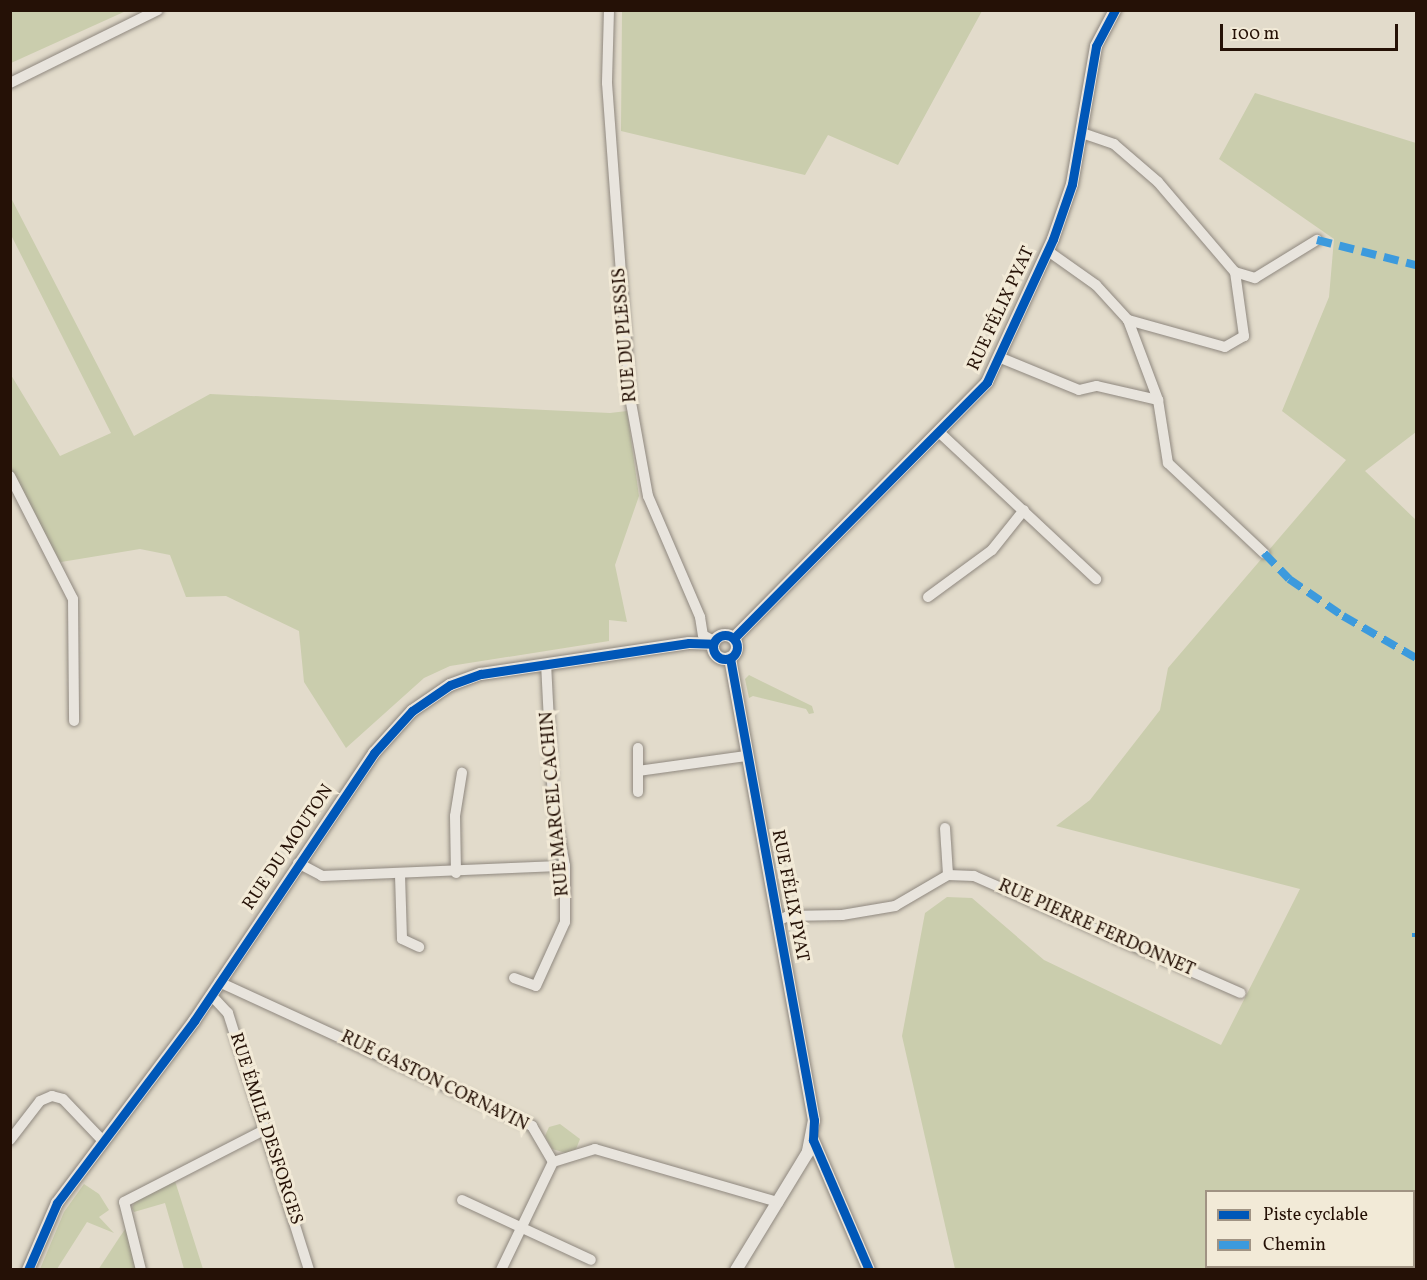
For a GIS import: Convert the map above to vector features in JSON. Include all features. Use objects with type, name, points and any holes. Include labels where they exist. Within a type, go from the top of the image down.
[{"type":"street","points":[[10,82],[158,10]]},
{"type":"street","name":"RUE DU PLESSIS","points":[[609,10],[606,83],[630,397],[648,496],[700,617],[703,635],[714,642]]},
{"type":"street","name":"RUE FÉLIX PYAT","points":[[734,638],[940,433],[987,382],[1001,358],[1048,250],[1072,184],[1096,46],[1115,10]]},
{"type":"street","points":[[1082,133],[1114,144],[1158,182],[1235,272],[1244,336],[1225,347],[1128,320]]},
{"type":"street","points":[[1235,272],[1255,278],[1317,240]]},
{"type":"street","points":[[1048,250],[1096,285],[1128,320],[1158,400],[1168,463],[1264,553]]},
{"type":"street","points":[[1001,358],[1079,390],[1097,386],[1158,400]]},
{"type":"street","points":[[940,433],[1096,579]]},
{"type":"street","points":[[10,476],[73,599],[74,721]]},
{"type":"street","points":[[928,597],[993,550],[1024,510]]},
{"type":"street","points":[[723,634],[734,638],[738,648],[730,658],[719,657],[714,642],[723,634]]},
{"type":"street","name":"RUE DU MOUTON","points":[[28,1269],[57,1203],[211,995],[374,753],[412,711],[450,685],[481,674],[689,643],[714,642]]},
{"type":"street","name":"RUE FÉLIX PYAT","points":[[730,658],[814,1120],[813,1140]]},
{"type":"street","name":"RUE MARCEL CACHIN","points":[[514,978],[536,987],[548,965],[565,922],[565,866],[553,801],[546,664]]},
{"type":"street","points":[[638,748],[638,792]]},
{"type":"street","points":[[638,771],[746,756]]},
{"type":"street","points":[[456,873],[455,816],[462,773]]},
{"type":"street","points":[[777,921],[788,916],[842,915],[895,906],[948,874],[945,828]]},
{"type":"street","points":[[298,863],[322,876],[456,873],[565,866]]},
{"type":"street","name":"RUE PIERRE FERDONNET","points":[[948,874],[974,876],[998,885],[1240,993]]},
{"type":"street","points":[[400,875],[402,939],[418,947]]},
{"type":"street","name":"RUE GASTON CORNAVIN","points":[[219,982],[532,1126],[553,1162]]},
{"type":"street","name":"RUE ÉMILE DESFORGES","points":[[211,995],[228,1013],[309,1269]]},
{"type":"street","points":[[10,1140],[40,1101],[52,1096],[63,1099],[103,1141]]},
{"type":"street","points":[[141,1269],[123,1202],[266,1129]]},
{"type":"street","points":[[736,1269],[813,1140]]},
{"type":"street","points":[[813,1140],[869,1269]]},
{"type":"street","points":[[501,1269],[553,1162],[595,1149],[778,1202]]},
{"type":"street","points":[[462,1200],[591,1260]]},
{"type":"green space","points":[[11,10],[126,10],[126,11],[11,63]]},
{"type":"green space","points":[[622,10],[982,11],[898,165],[828,135],[805,175],[621,131]]},
{"type":"green space","points":[[1255,93],[1416,143],[1416,432],[1365,471],[1416,520],[1416,1269],[955,1269],[902,1036],[925,913],[947,897],[972,898],[1044,960],[1221,1045],[1300,889],[1056,826],[1090,800],[1160,710],[1168,668],[1346,460],[1282,411],[1329,297],[1334,239],[1219,159]]},
{"type":"green space","points":[[10,196],[134,436],[210,394],[610,413],[627,411],[639,496],[615,565],[627,622],[609,620],[609,641],[450,666],[424,678],[346,748],[304,682],[299,631],[226,596],[186,597],[170,555],[140,549],[55,563],[11,476],[11,375],[60,456],[111,433],[11,235]]},
{"type":"green space","points":[[749,675],[812,706],[814,713],[809,714],[806,709],[753,696],[749,698],[745,679]]},
{"type":"green space","points":[[560,1124],[580,1139],[576,1149],[566,1153],[552,1149],[545,1136],[549,1127]]},
{"type":"green space","points":[[175,1181],[203,1269],[184,1269],[165,1203],[134,1212],[132,1208],[135,1201]]},
{"type":"green space","points":[[84,1184],[99,1194],[109,1210],[99,1217],[114,1233],[87,1222],[57,1269],[40,1269],[64,1212]]},
{"type":"green space","points":[[126,1228],[137,1269],[98,1270],[119,1238]]},
{"type":"marked path","points":[[1317,240],[1416,265]]},
{"type":"marked path","points":[[1264,553],[1289,579],[1343,616],[1416,658]]},
{"type":"cycle path","points":[[734,638],[987,382],[1053,239],[1072,184],[1096,46],[1115,10]]},
{"type":"cycle path","points":[[725,635],[734,638],[737,647],[734,656],[725,659],[716,656],[713,647],[716,638],[725,635]]},
{"type":"cycle path","points":[[28,1270],[57,1203],[194,1021],[374,753],[412,711],[450,685],[481,674],[689,643],[713,644]]},
{"type":"cycle path","points":[[730,658],[814,1120],[813,1140],[869,1270]]}]
